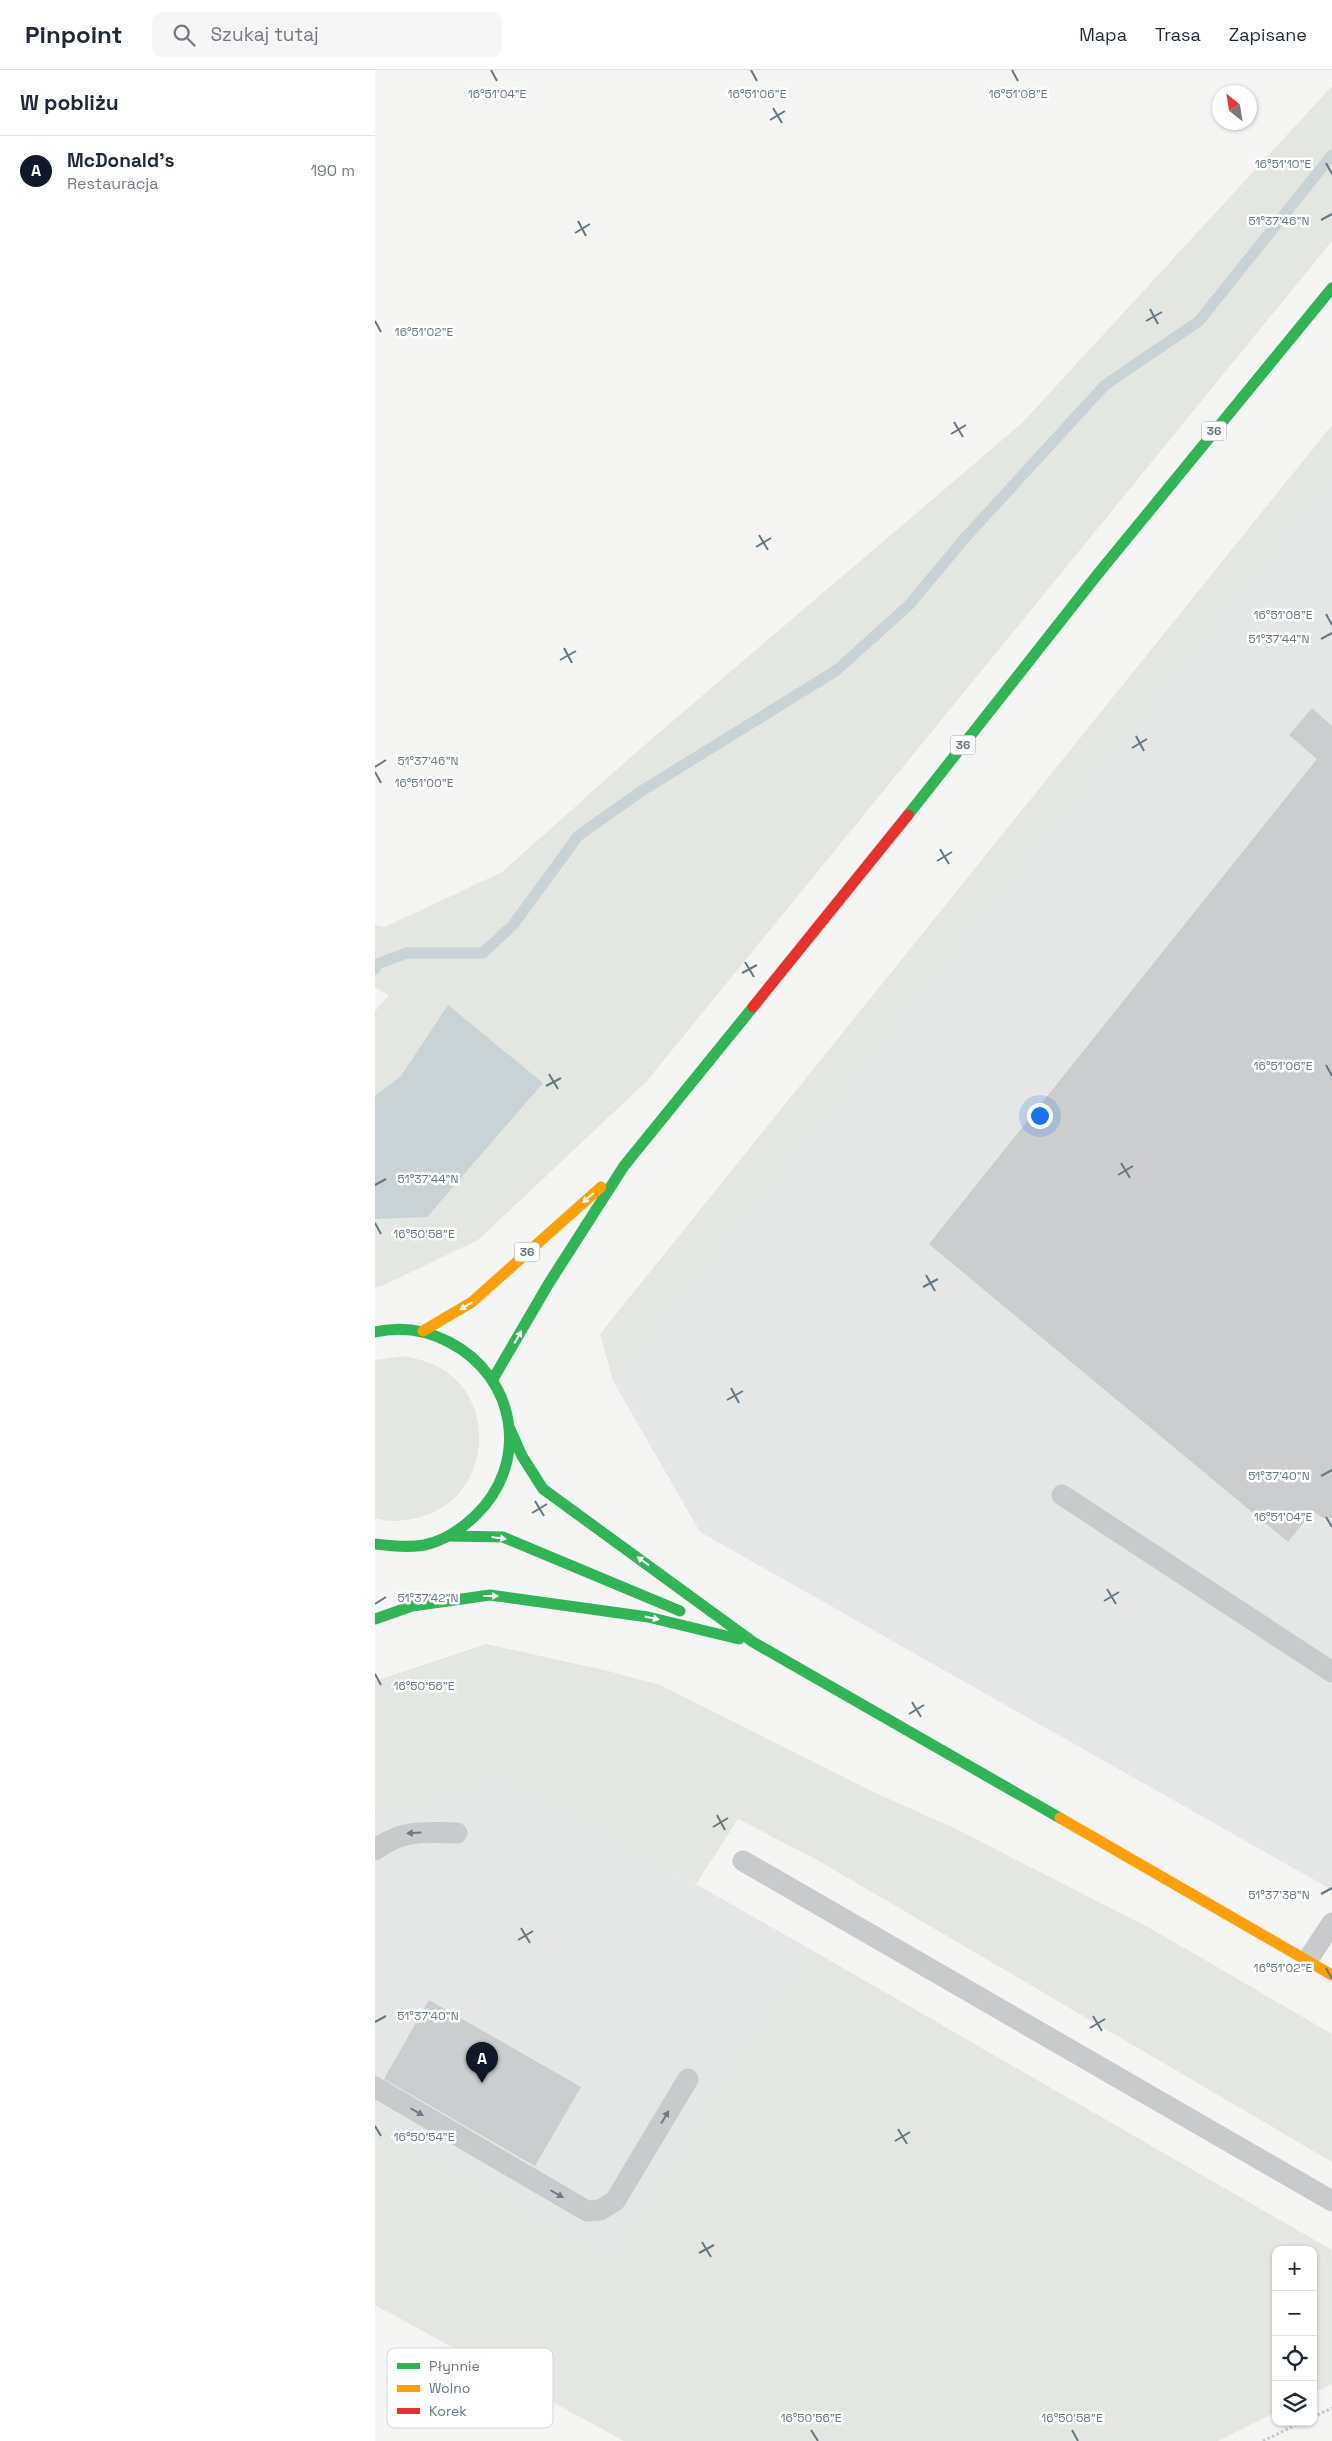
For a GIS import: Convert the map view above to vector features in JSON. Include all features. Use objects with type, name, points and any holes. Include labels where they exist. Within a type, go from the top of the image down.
[{"type":"main road","name":"36","points":[[493,1379],[549,1283],[625,1166],[828,916],[1097,575],[1332,288]]},
{"type":"main road","name":"36","points":[[423,1330],[472,1302],[625,1166]]},
{"type":"main road","points":[[375,1332],[400,1329],[423,1330],[451,1340],[475,1356],[502,1394],[510,1429],[522,1456],[543,1489],[753,1642],[1332,1975]]},
{"type":"main road","points":[[375,1544],[399,1547],[425,1545],[450,1536],[477,1517],[496,1492],[508,1462],[510,1429]]},
{"type":"main road","points":[[450,1536],[503,1537],[753,1642]]},
{"type":"main road","points":[[375,1620],[412,1606],[490,1595],[648,1617],[753,1642]]},
{"type":"lane","points":[[1062,1495],[1332,1672]]},
{"type":"lane","points":[[375,1850],[387,1840],[402,1834],[457,1833]]},
{"type":"lane","points":[[743,1861],[1332,2201]]},
{"type":"lane","points":[[1307,1961],[1332,1923]]},
{"type":"lane","points":[[375,2087],[587,2211],[600,2210],[615,2201],[688,2079]]},
{"type":"path","points":[[1317,2415],[1332,2408]]},
{"type":"path","points":[[1263,2441],[1294,2426]]},
{"type":"shaded area","points":[[1332,86],[1332,241],[646,1082],[478,1240],[382,1286],[375,1287],[375,1011],[389,995],[375,988],[375,925],[385,927],[502,872],[641,748],[1022,423]]},
{"type":"shaded area","points":[[1332,425],[1332,476],[613,1381],[600,1334]]},
{"type":"shaded area","points":[[1332,475],[1332,1890],[700,1532],[613,1381]]},
{"type":"shaded area","points":[[448,1005],[543,1083],[427,1217],[375,1219],[375,1096],[401,1076]]},
{"type":"shaded area","points":[[404,1356],[430,1363],[453,1377],[469,1396],[477,1419],[479,1443],[474,1467],[462,1489],[444,1506],[420,1517],[386,1521],[375,1518],[375,1360]]},
{"type":"shaded area","points":[[486,1644],[608,1671],[660,1685],[869,1790],[952,1827],[1148,1927],[1332,2034],[1332,2162],[819,1861],[738,1819],[696,1884],[509,1778],[375,1812],[375,1681]]},
{"type":"shaded area","points":[[509,1778],[810,1949],[613,2261],[375,2125],[375,1812]]},
{"type":"shaded area","points":[[810,1949],[1332,2250],[1332,2384],[1317,2391],[1317,2246],[1272,2246],[1272,2414],[1218,2441],[624,2441],[553,2402],[553,2348],[454,2348],[375,2305],[375,2125],[613,2261]]},
{"type":"building","points":[[1312,708],[1332,726],[1332,1518],[1323,1518],[1313,1511],[1288,1542],[929,1244],[1317,759],[1289,735]]},
{"type":"building","points":[[429,2000],[581,2087],[535,2166],[384,2079]]},
{"type":"waterway","points":[[375,969],[377,964],[407,953],[483,953],[513,925],[578,836],[640,792],[837,670],[909,605],[964,539],[1105,385],[1199,321],[1332,155]]},
{"type":"traffic: fast","points":[[908,815],[1097,575],[1332,288]]},
{"type":"traffic: fast","points":[[493,1379],[549,1283],[624,1166],[753,1007]]},
{"type":"traffic: fast","points":[[375,1332],[394,1329],[422,1332],[449,1342],[472,1357],[490,1377],[502,1399],[508,1423],[509,1448],[504,1472],[492,1496],[474,1517],[457,1531],[438,1541],[418,1546],[406,1547],[375,1544]]},
{"type":"traffic: fast","points":[[510,1429],[522,1456],[543,1489],[753,1642],[1060,1818]]},
{"type":"traffic: fast","points":[[450,1536],[503,1537],[680,1611]]},
{"type":"traffic: fast","points":[[375,1619],[412,1606],[490,1595],[648,1617],[739,1639]]},
{"type":"traffic: slow","points":[[423,1331],[472,1302],[601,1187]]},
{"type":"traffic: slow","points":[[1060,1818],[1332,1975]]},
{"type":"traffic: jam","points":[[753,1007],[908,815]]},
{"type":"place","name":"McDonald's","points":[[482,2083]]}]
